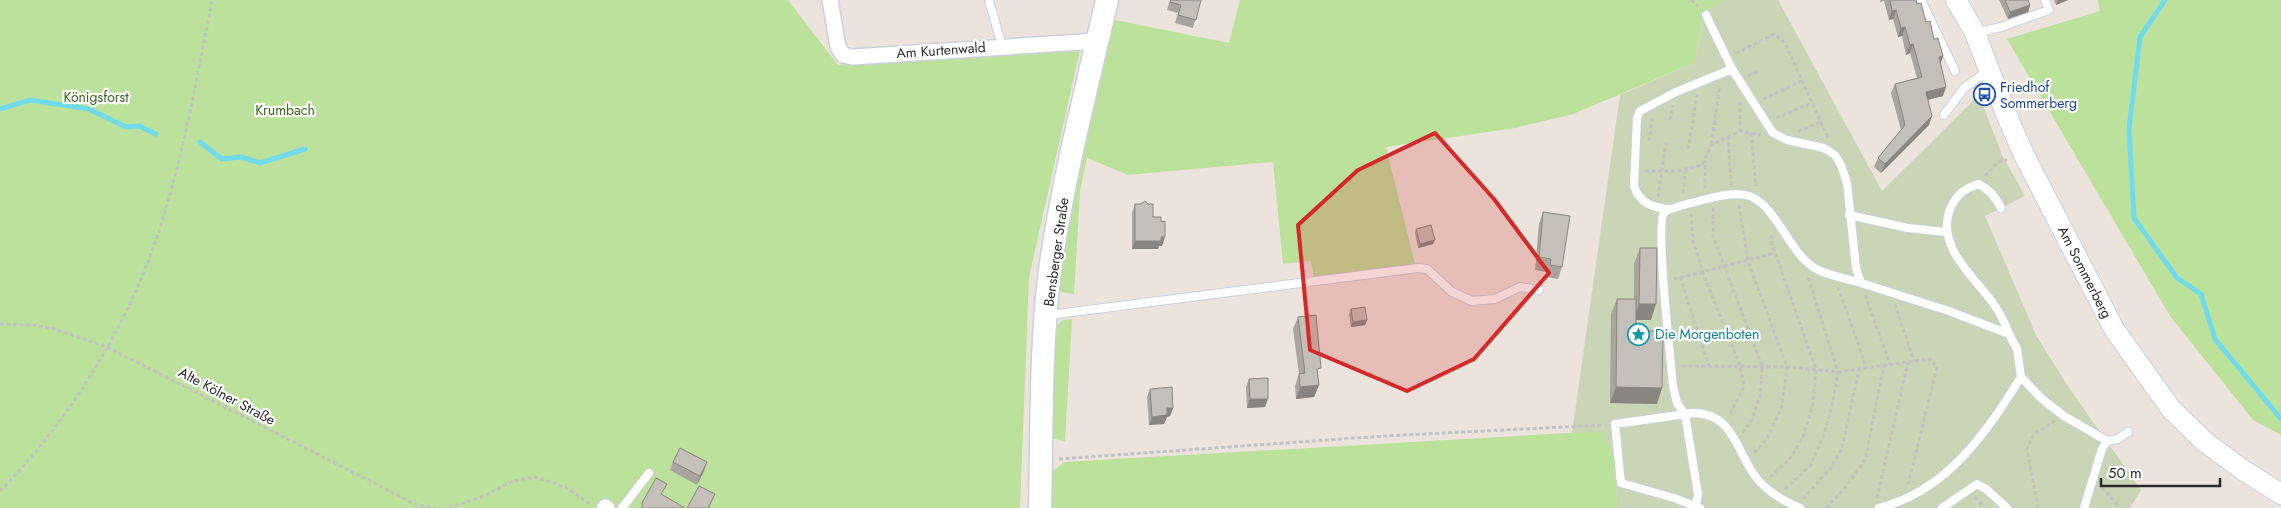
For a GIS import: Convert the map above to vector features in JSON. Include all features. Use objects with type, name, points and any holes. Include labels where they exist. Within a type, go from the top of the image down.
[{"type":"main road","name":"Bensberger Straße","points":[[1040,508],[1042,378],[1057,224],[1107,0]]},
{"type":"street","name":"Am Kurtenwald","points":[[830,0],[838,47],[843,55],[853,57],[1097,41]]},
{"type":"street","name":"Am Sommerberg","points":[[1956,0],[1975,33],[2024,155],[2114,329],[2142,371],[2171,409],[2205,442],[2243,470],[2281,494]]},
{"type":"lane","points":[[989,0],[1002,46]]},
{"type":"lane","points":[[1921,0],[1955,71]]},
{"type":"lane","points":[[1975,33],[2001,27],[2049,10],[2045,0]]},
{"type":"lane","points":[[1706,15],[1732,69],[1773,133],[1780,138],[1824,148],[1835,155],[1842,165],[1847,183],[1856,268],[1861,283]]},
{"type":"lane","points":[[1732,69],[1654,102],[1640,111],[1637,118],[1634,170],[1637,196],[1657,207],[1667,209],[1735,195],[1752,198],[1769,214],[1802,255],[1817,270],[1949,311],[2009,334]]},
{"type":"lane","points":[[1944,116],[1964,88],[1990,69]]},
{"type":"lane","points":[[1879,508],[1905,499],[1939,479],[1956,465],[1982,438],[2021,377],[2020,361],[2009,334],[1992,302],[1953,251],[1946,232],[1947,217],[1952,206],[1965,188],[1978,184],[1984,186],[1996,198],[2001,208]]},
{"type":"lane","points":[[1667,209],[1663,214],[1660,227],[1672,366],[1677,403],[1685,414],[1698,494],[1698,507],[1621,484],[1615,424],[1652,421],[1685,414],[1704,413],[1716,417],[1724,424],[1746,463],[1762,484],[1777,496],[1798,507]]},
{"type":"lane","points":[[1850,214],[1908,228],[1946,232]]},
{"type":"lane","points":[[1047,315],[1418,268],[1427,269],[1452,292],[1472,300],[1495,299],[1520,287],[1539,290]]},
{"type":"lane","points":[[2021,377],[2042,400],[2064,416],[2107,441],[2118,439],[2128,432]]},
{"type":"lane","points":[[2084,508],[2095,466],[2107,441]]},
{"type":"lane","points":[[622,508],[649,473]]},
{"type":"lane","points":[[1942,508],[1977,484],[1986,489],[2007,508]]},
{"type":"path","points":[[0,491],[46,438],[75,398],[107,347],[155,241],[183,141],[212,0]]},
{"type":"path","points":[[1727,57],[1774,34],[1784,43],[1803,80],[1835,155]]},
{"type":"path","points":[[1634,170],[1662,171],[1686,169],[1702,165],[1711,145],[1722,73]]},
{"type":"path","points":[[1740,80],[1740,131]]},
{"type":"path","points":[[1754,103],[1803,80]]},
{"type":"path","points":[[1688,149],[1700,82]]},
{"type":"path","points":[[1648,148],[1654,102]]},
{"type":"path","points":[[1766,123],[1812,103]]},
{"type":"path","points":[[1711,145],[1740,131],[1780,138]]},
{"type":"path","points":[[1751,133],[1758,202]]},
{"type":"path","points":[[1728,136],[1735,195],[1748,261],[1787,367],[1782,406],[1768,437],[1746,463]]},
{"type":"path","points":[[1657,207],[1666,142]]},
{"type":"path","points":[[1706,157],[1713,236],[1726,266],[1762,366],[1760,396],[1750,423],[1735,441]]},
{"type":"path","points":[[1990,170],[1998,162]]},
{"type":"path","points":[[1681,206],[1686,169]]},
{"type":"path","points":[[1691,204],[1693,241],[1703,273],[1740,365],[1744,386],[1724,424]]},
{"type":"path","points":[[1762,484],[1788,460],[1804,437],[1813,404],[1816,369],[1772,244],[1769,214]]},
{"type":"path","points":[[1665,281],[1703,273],[1775,253]]},
{"type":"path","points":[[1777,496],[1810,466],[1825,429],[1838,372],[1802,255]]},
{"type":"path","points":[[1834,275],[1867,369]]},
{"type":"path","points":[[1680,277],[1709,366]]},
{"type":"path","points":[[1861,283],[1890,364]]},
{"type":"path","points":[[1892,293],[1914,361]]},
{"type":"path","name":"Alte Kölner Straße","points":[[0,324],[35,325],[54,329],[107,347],[417,505],[437,508]]},
{"type":"path","points":[[1672,366],[1740,365],[1838,372],[1930,359],[1937,367],[1905,499]]},
{"type":"path","points":[[1877,499],[1908,362]]},
{"type":"path","points":[[1826,508],[1844,489],[1865,460],[1884,365]]},
{"type":"path","points":[[1798,507],[1830,470],[1842,448],[1859,370]]},
{"type":"path","points":[[2038,508],[2026,450],[2034,434],[2064,416]]},
{"type":"path","points":[[1041,462],[1384,436],[1615,424]]},
{"type":"path","points":[[449,508],[484,496],[513,481],[536,477],[565,487],[602,508]]},
{"type":"path","points":[[2092,479],[2121,508]]},
{"type":"highlighted area","points":[[1435,133],[1494,199],[1549,273],[1474,359],[1407,391],[1310,350],[1298,225],[1358,170]]},
{"type":"green space","points":[[0,0],[788,0],[838,65],[1021,41],[1082,41],[1029,277],[1020,508],[0,508]]},
{"type":"green space","points":[[1240,0],[1723,0],[1705,12],[1694,63],[1573,114],[1515,128],[1386,147],[1415,264],[1314,278],[1311,261],[1283,264],[1273,162],[1128,175],[1087,158],[1080,191],[1074,294],[1062,292],[1058,287],[1067,218],[1110,19],[1229,43]]},
{"type":"green space","points":[[1723,0],[1778,0],[1882,191],[1979,95],[2002,155],[2025,196],[1985,216],[2036,335],[2067,385],[2141,490],[2130,508],[1617,508],[1616,465],[1604,432],[1572,433],[1620,95],[1694,63],[1705,12]]},
{"type":"green space","points":[[2098,0],[2281,0],[2281,435],[2253,420],[2170,316],[2007,39],[2100,11]]},
{"type":"green space","points":[[1072,319],[1065,441],[1054,439],[1050,433],[1053,328],[1063,320]]},
{"type":"green space","points":[[1604,431],[1616,465],[1617,508],[1048,508],[1049,474],[1064,462]]},
{"type":"building","points":[[1171,0],[1201,0],[1196,20],[1178,15],[1181,5],[1170,2]]},
{"type":"building","points":[[1890,0],[1916,0],[1917,4],[1921,3],[1926,22],[1930,21],[1934,39],[1938,38],[1943,56],[1939,57],[1946,87],[1926,92],[1932,116],[1885,164],[1878,158],[1905,125],[1895,84],[1922,77],[1913,44],[1910,45],[1905,27],[1901,28],[1896,10],[1892,11]]},
{"type":"building","points":[[2005,0],[2028,0],[2030,5],[2010,12]]},
{"type":"building","points":[[1145,201],[1148,204],[1153,204],[1153,217],[1161,217],[1161,222],[1165,221],[1165,237],[1161,237],[1161,241],[1135,241],[1135,204],[1141,204]]},
{"type":"building","points":[[1543,212],[1570,216],[1562,267],[1550,265],[1551,259],[1539,257]]},
{"type":"building","points":[[1431,225],[1435,240],[1420,244],[1416,229]]},
{"type":"building","points":[[1640,248],[1657,248],[1656,304],[1639,304]]},
{"type":"building","points":[[1617,299],[1636,299],[1636,331],[1663,331],[1662,388],[1616,387]]},
{"type":"building","points":[[1365,307],[1367,320],[1353,322],[1351,309]]},
{"type":"building","points":[[1316,315],[1321,368],[1317,369],[1319,385],[1300,387],[1299,374],[1305,373],[1298,317]]},
{"type":"building","points":[[1268,378],[1268,399],[1250,399],[1249,379]]},
{"type":"building","points":[[1172,387],[1173,408],[1167,408],[1167,415],[1152,417],[1150,389]]},
{"type":"building","points":[[680,448],[707,462],[700,476],[673,462]]},
{"type":"building","points":[[656,478],[667,484],[661,494],[685,508],[642,508],[642,503]]},
{"type":"building","points":[[699,486],[715,494],[708,508],[687,508]]},
{"type":"waterway","points":[[2165,0],[2140,37],[2129,129],[2134,218],[2177,278],[2201,294],[2215,339],[2281,419]]},
{"type":"waterway","points":[[0,109],[30,100],[89,109],[126,127],[139,126],[156,134]]},
{"type":"waterway","points":[[200,142],[222,159],[241,157],[260,163],[305,149]]},
{"type":"place","name":"Friedhof Sommerberg","points":[[1984,95]]},
{"type":"place","name":"Die Morgenboten","points":[[1639,334]]},
{"type":"park label","name":"Königsforst","points":[[96,97]]},
{"type":"park label","name":"Krumbach","points":[[285,110]]}]
